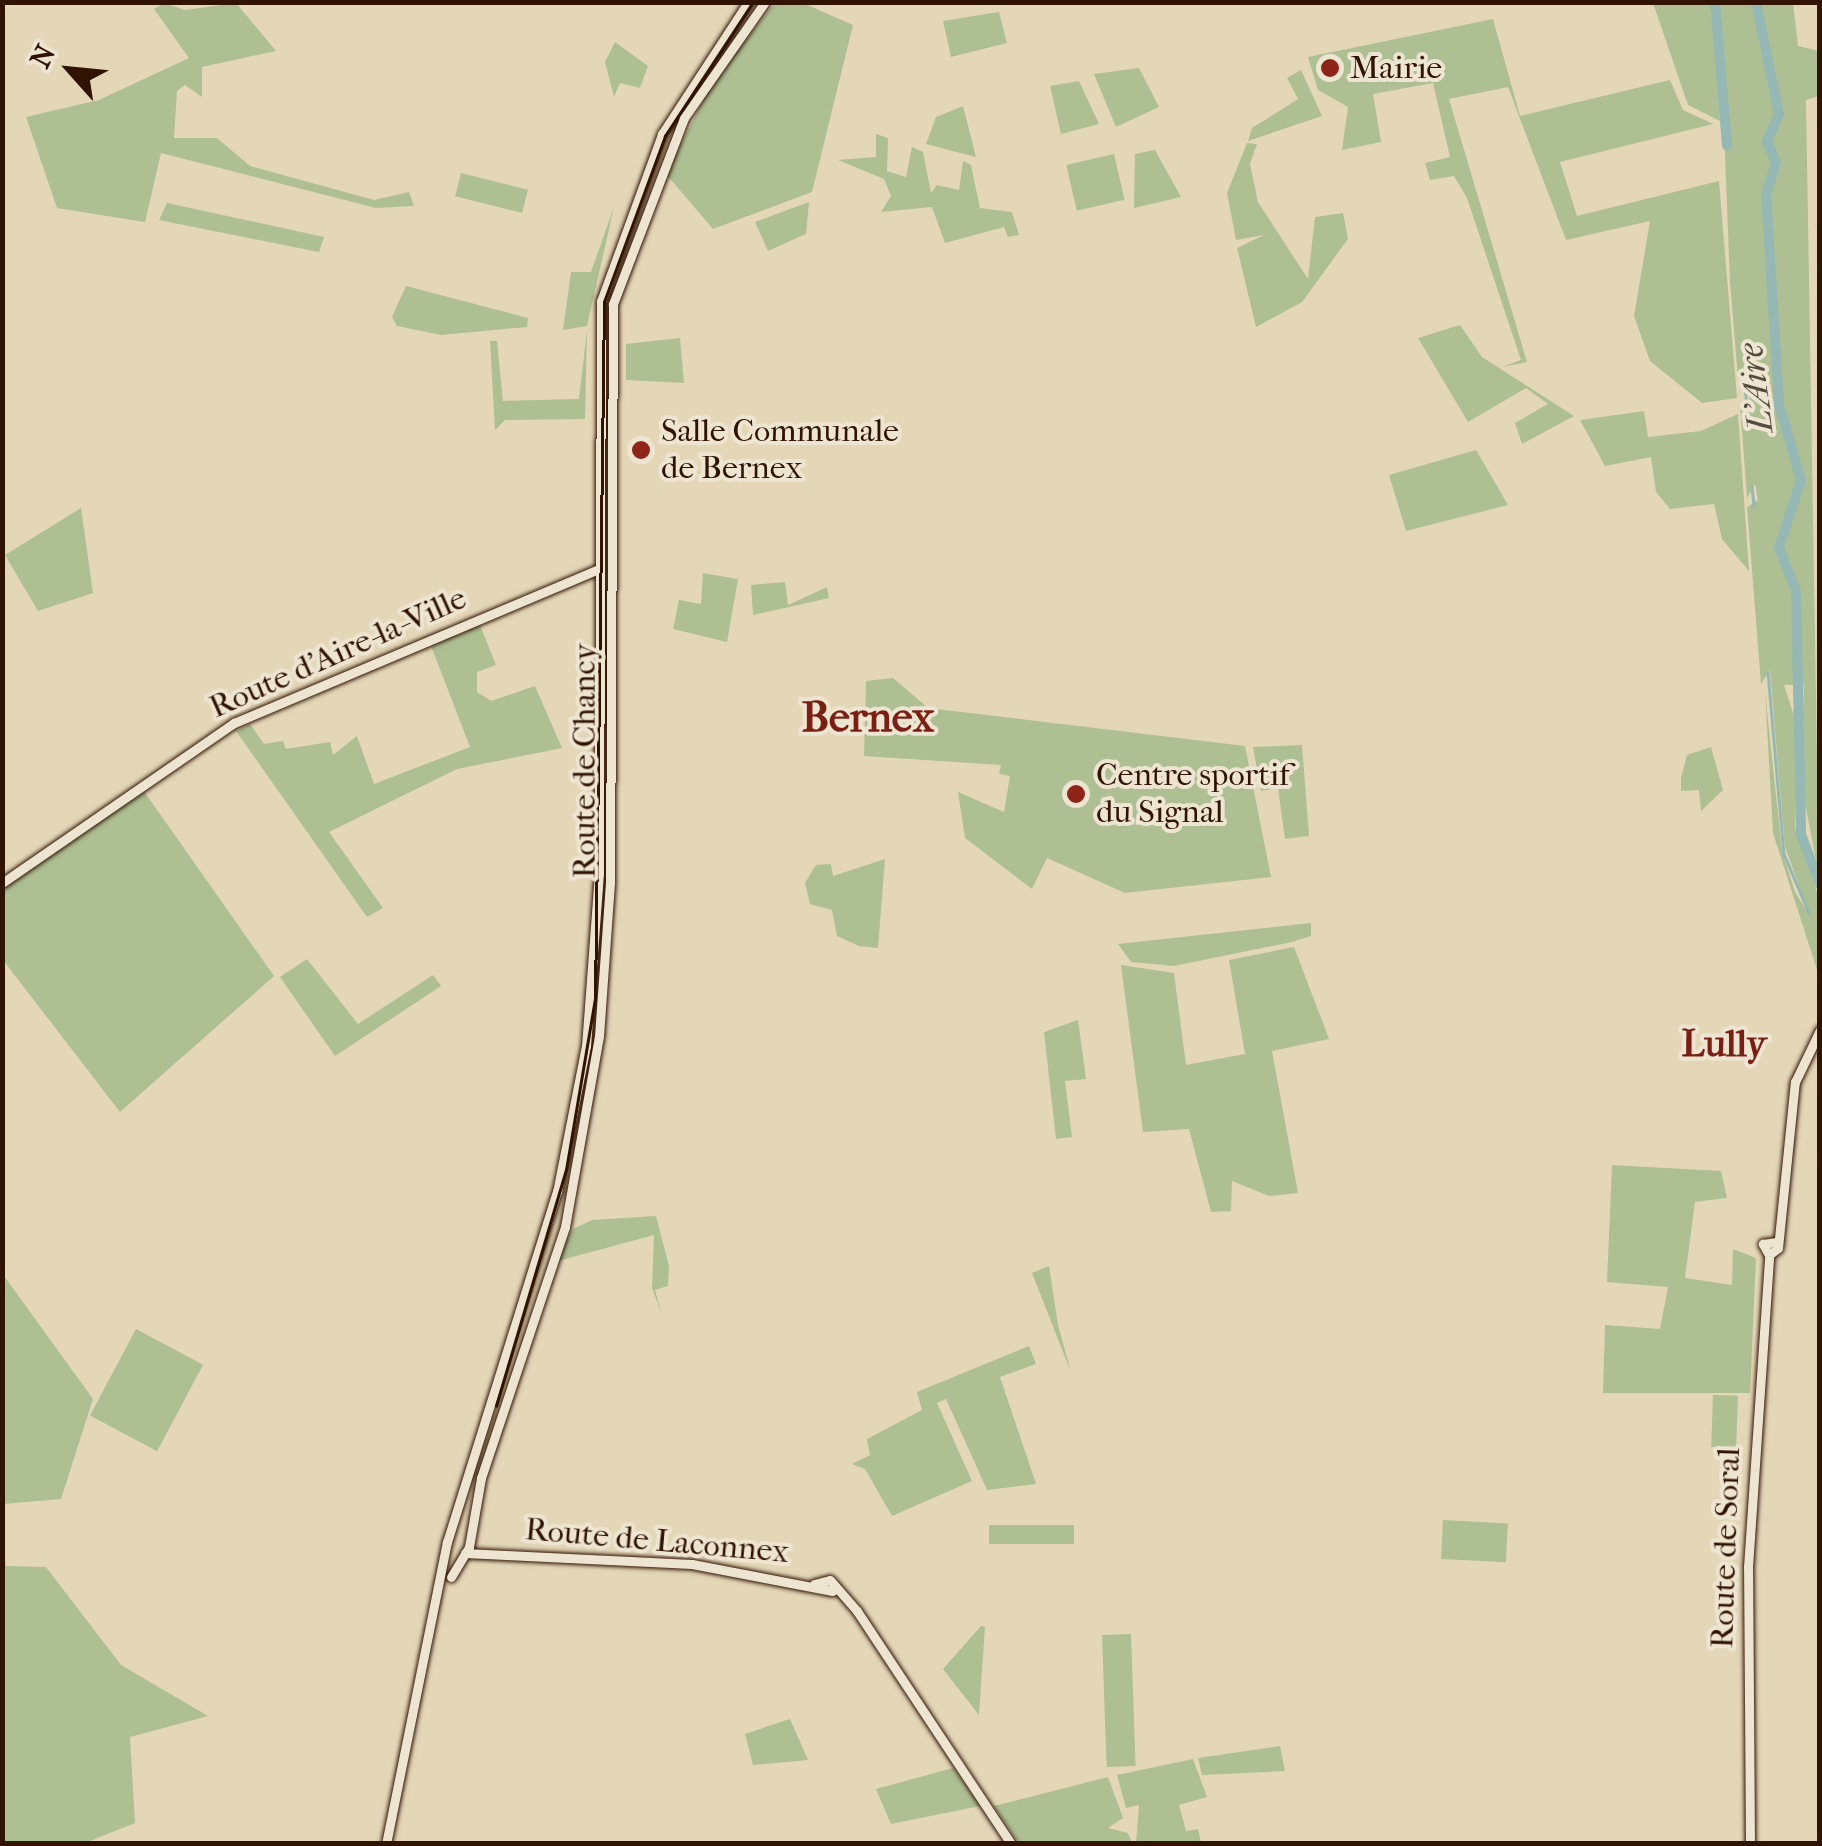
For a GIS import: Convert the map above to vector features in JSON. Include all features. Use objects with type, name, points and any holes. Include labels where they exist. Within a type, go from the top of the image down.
[{"type":"main road","name":"Route de Chancy","points":[[449,1551],[574,1122],[594,976],[594,358],[606,280],[672,115],[748,2]]},
{"type":"main road","name":"Route de Chancy","points":[[463,1554],[564,1220],[607,950],[607,353],[621,271],[684,118],[765,2]]},
{"type":"main road","name":"Route d'Aire-la-Ville","points":[[2,883],[234,723],[610,564]]},
{"type":"main road","points":[[1772,1240],[1790,1080],[1820,1020]]},
{"type":"main road","points":[[1772,1240],[1793,1090],[1820,1030]]},
{"type":"main road","points":[[548,1216],[564,1220]]},
{"type":"main road","points":[[545,1229],[559,1234]]},
{"type":"main road","name":"Route de Soral","points":[[1750,1844],[1748,1566],[1772,1240]]},
{"type":"main road","name":"Route de Laconnex","points":[[452,1535],[495,1552]]},
{"type":"main road","points":[[386,1844],[449,1551],[463,1554],[428,1652]]},
{"type":"main road","name":"Route de Laconnex","points":[[463,1554],[495,1552],[675,1562],[814,1584],[820,1596],[832,1591],[860,1617],[1011,1844]]},
{"type":"green space","points":[[164,3],[185,10],[236,3],[276,51],[202,67],[202,97],[185,85],[177,91],[174,138],[217,138],[250,166],[374,200],[409,192],[414,206],[376,208],[161,153],[145,222],[176,227],[57,208],[26,117],[99,100],[189,58],[154,9]]},
{"type":"green space","points":[[775,3],[803,3],[853,25],[812,192],[713,229],[666,174],[714,79]]},
{"type":"green space","points":[[1653,3],[1711,3],[1720,121],[1688,105]]},
{"type":"green space","points":[[1719,3],[1793,3],[1798,46],[1819,51],[1819,96],[1806,100],[1819,876],[1801,782],[1804,685],[1784,685],[1799,731],[1795,827],[1819,898],[1819,976],[1773,833],[1765,692],[1782,851],[1795,892],[1809,914],[1785,847],[1770,670],[1761,684],[1747,507],[1758,500],[1755,484],[1747,498],[1740,405],[1751,406],[1745,372],[1738,379],[1730,282]]},
{"type":"green space","points":[[999,12],[1007,43],[951,57],[943,21]]},
{"type":"green space","points":[[1493,19],[1520,116],[1670,80],[1683,110],[1713,124],[1560,162],[1577,216],[1719,181],[1737,398],[1702,403],[1650,361],[1634,316],[1650,221],[1566,240],[1508,87],[1449,99],[1527,362],[1502,367],[1521,360],[1467,198],[1454,176],[1430,180],[1425,163],[1450,157],[1433,83],[1373,94],[1381,142],[1342,150],[1348,107],[1318,90],[1308,57]]},
{"type":"green space","points":[[615,42],[648,66],[640,88],[620,83],[614,97],[605,62]]},
{"type":"green space","points":[[1139,68],[1159,107],[1116,127],[1094,74]]},
{"type":"green space","points":[[1301,70],[1322,116],[1248,141],[1252,128],[1298,99],[1287,78]]},
{"type":"green space","points":[[1079,81],[1099,124],[1061,134],[1050,86]]},
{"type":"green space","points":[[963,106],[976,157],[926,144],[936,117]]},
{"type":"green space","points":[[876,134],[888,138],[887,171],[906,177],[912,147],[923,152],[931,193],[937,185],[959,190],[963,161],[971,165],[980,208],[1012,212],[1019,235],[1008,237],[1004,227],[945,243],[932,207],[881,212],[891,196],[884,179],[838,160],[876,157]]},
{"type":"green space","points":[[1247,143],[1257,144],[1250,164],[1258,202],[1308,279],[1315,217],[1343,213],[1348,239],[1302,302],[1256,327],[1237,248],[1264,235],[1236,240],[1227,193]]},
{"type":"green space","points":[[1155,150],[1181,197],[1134,208],[1135,154]]},
{"type":"green space","points":[[1114,154],[1125,200],[1077,211],[1066,165]]},
{"type":"green space","points":[[461,173],[528,190],[522,213],[455,196]]},
{"type":"green space","points":[[809,202],[806,234],[768,251],[755,222]]},
{"type":"green space","points":[[167,203],[324,237],[319,252],[159,220]]},
{"type":"green space","points":[[614,207],[587,326],[563,330],[571,272],[591,272]]},
{"type":"green space","points":[[406,286],[528,318],[527,327],[441,335],[397,326],[392,317]]},
{"type":"green space","points":[[1460,325],[1482,357],[1574,416],[1522,444],[1515,423],[1548,404],[1526,388],[1468,422],[1418,338]]},
{"type":"green space","points":[[587,330],[585,419],[505,420],[495,430],[490,341],[497,341],[503,401],[579,399]]},
{"type":"green space","points":[[680,338],[684,383],[626,380],[626,344]]},
{"type":"green space","points":[[1644,411],[1648,437],[1701,431],[1738,414],[1749,571],[1722,539],[1714,504],[1670,509],[1656,492],[1651,457],[1605,466],[1580,420]]},
{"type":"green space","points":[[1476,450],[1508,505],[1406,531],[1389,475]]},
{"type":"green space","points":[[81,508],[93,593],[38,611],[5,555]]},
{"type":"green space","points":[[703,573],[738,579],[727,642],[673,629],[679,600],[701,604]]},
{"type":"green space","points":[[785,582],[788,605],[827,587],[829,598],[753,615],[751,585]]},
{"type":"green space","points":[[480,625],[496,665],[477,672],[477,692],[491,701],[535,686],[562,748],[457,769],[329,832],[383,908],[367,917],[236,731],[250,724],[264,744],[283,741],[286,749],[330,742],[333,755],[357,736],[374,784],[470,747],[431,646]]},
{"type":"green space","points":[[893,678],[927,707],[927,718],[928,708],[1245,746],[1271,877],[1125,893],[1047,858],[1032,889],[965,838],[958,792],[1004,812],[1010,776],[999,774],[1001,765],[864,756],[866,681]]},
{"type":"green space","points":[[1302,745],[1309,836],[1285,839],[1278,788],[1261,791],[1253,747]]},
{"type":"green space","points":[[1711,747],[1723,790],[1701,811],[1699,790],[1681,791],[1681,778],[1687,755]]},
{"type":"green space","points":[[143,790],[274,976],[120,1112],[3,960],[2,890]]},
{"type":"green space","points":[[885,859],[878,948],[859,946],[837,936],[832,910],[810,904],[805,883],[816,865],[831,864],[833,876]]},
{"type":"green space","points":[[1311,923],[1311,936],[1292,942],[1174,966],[1131,962],[1118,944]]},
{"type":"green space","points":[[1294,947],[1329,1039],[1272,1051],[1298,1193],[1269,1196],[1232,1181],[1231,1211],[1211,1212],[1189,1129],[1143,1132],[1121,965],[1174,973],[1186,1065],[1245,1054],[1229,960]]},
{"type":"green space","points":[[307,959],[358,1024],[433,975],[441,986],[335,1056],[280,977]]},
{"type":"green space","points":[[1078,1020],[1086,1079],[1065,1081],[1072,1137],[1056,1139],[1044,1032]]},
{"type":"green space","points":[[1612,1165],[1721,1171],[1727,1198],[1695,1202],[1685,1278],[1732,1285],[1733,1249],[1756,1258],[1750,1393],[1603,1393],[1605,1325],[1660,1329],[1668,1287],[1607,1282]]},
{"type":"green space","points":[[656,1216],[669,1266],[668,1286],[655,1290],[661,1312],[652,1288],[654,1235],[554,1262],[573,1229],[592,1220]]},
{"type":"green space","points":[[1049,1266],[1058,1325],[1071,1372],[1032,1273]]},
{"type":"green space","points":[[2,1273],[93,1399],[61,1499],[3,1504]]},
{"type":"green space","points":[[136,1329],[203,1365],[157,1451],[90,1416]]},
{"type":"green space","points":[[1029,1346],[1036,1364],[1000,1377],[1036,1484],[987,1490],[946,1399],[937,1403],[972,1481],[892,1516],[865,1469],[852,1464],[870,1455],[867,1439],[922,1410],[917,1392]]},
{"type":"green space","points":[[1713,1395],[1738,1396],[1736,1448],[1711,1447]]},
{"type":"green space","points":[[1443,1520],[1508,1523],[1506,1562],[1441,1559]]},
{"type":"green space","points":[[989,1525],[1074,1525],[1074,1544],[989,1544]]},
{"type":"green space","points":[[2,1537],[6,1566],[46,1567],[121,1665],[208,1716],[130,1737],[135,1823],[85,1843],[5,1843],[3,1836]]},
{"type":"green space","points":[[981,1626],[985,1627],[979,1715],[943,1669]]},
{"type":"green space","points":[[1131,1634],[1136,1766],[1107,1767],[1102,1635]]},
{"type":"green space","points":[[790,1719],[808,1760],[753,1765],[745,1734]]},
{"type":"green space","points":[[1280,1746],[1285,1771],[1202,1775],[1198,1758]]},
{"type":"green space","points":[[1193,1759],[1207,1797],[1179,1805],[1186,1831],[1198,1829],[1201,1843],[1136,1843],[1139,1805],[1126,1808],[1117,1775]]},
{"type":"green space","points":[[953,1768],[980,1806],[891,1824],[876,1789]]},
{"type":"green space","points":[[1108,1777],[1123,1818],[1108,1828],[1128,1833],[1132,1843],[1019,1843],[994,1806]]},
{"type":"waterway","points":[[1715,2],[1727,145]]},
{"type":"waterway","name":"L'Aire","points":[[1756,2],[1779,114],[1767,141],[1776,162],[1766,195],[1779,404],[1801,480],[1779,548],[1796,591],[1801,834],[1820,885]]},
{"type":"waterway","points":[[1744,377],[1747,406]]},
{"type":"waterway","points":[[1752,486],[1754,506]]},
{"type":"waterway","points":[[1768,672],[1784,854],[1809,913]]},
{"type":"tram line","points":[[496,1406],[566,1170],[595,999],[604,302],[665,136],[753,2]]},
{"type":"place","name":"Mairie","points":[[1330,68]]},
{"type":"place","name":"Salle Communale de Bernex","points":[[641,450]]},
{"type":"place","name":"Centre sportif du Signal","points":[[1076,794]]},
{"type":"district","name":"Bernex","points":[[868,718]]},
{"type":"district","name":"Lully","points":[[1724,1044]]}]
